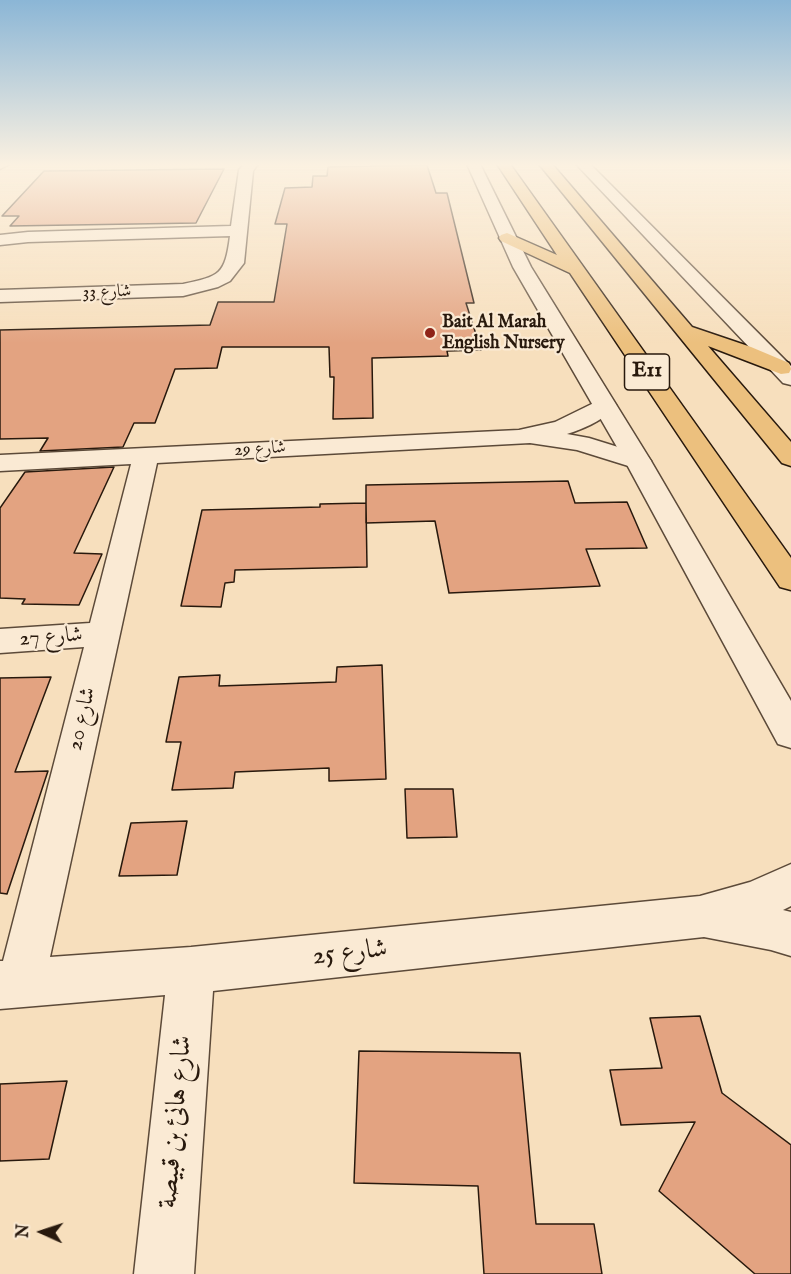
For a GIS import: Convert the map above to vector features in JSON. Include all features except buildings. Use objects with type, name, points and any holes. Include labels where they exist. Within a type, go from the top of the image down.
[{"type":"highway","name":"E11","points":[[544,223],[791,580]]},
{"type":"highway","name":"E11","points":[[595,223],[791,458]]},
{"type":"highway","points":[[507,238],[575,269]]},
{"type":"highway","points":[[685,331],[744,351],[786,373]]},
{"type":"street","points":[[0,240],[28,237],[238,231],[239,223]]},
{"type":"street","points":[[500,223],[638,461],[791,734]]},
{"type":"street","points":[[640,223],[786,373]]},
{"type":"street","name":"شارع 33","points":[[0,296],[183,290],[212,283],[232,270],[235,263],[238,231]]},
{"type":"street","name":"شارع 29","points":[[519,437],[570,425],[595,413],[604,405]]},
{"type":"street","name":"شارع 29","points":[[0,463],[519,437],[580,443],[638,461]]},
{"type":"street","name":"شارع 20","points":[[10,984],[103,634],[146,456]]},
{"type":"street","name":"شارع 27","points":[[0,641],[103,634]]},
{"type":"street","name":"شارع 25","points":[[10,984],[191,970],[700,917],[757,901],[791,884]]},
{"type":"street","name":"شارع 25","points":[[700,917],[771,928],[791,934]]},
{"type":"street","name":"شارع هانئ بن قبيصة","points":[[164,1274],[191,970]]},
{"type":"place","name":"Bait Al Marah English Nursery","points":[[430,333]]}]
